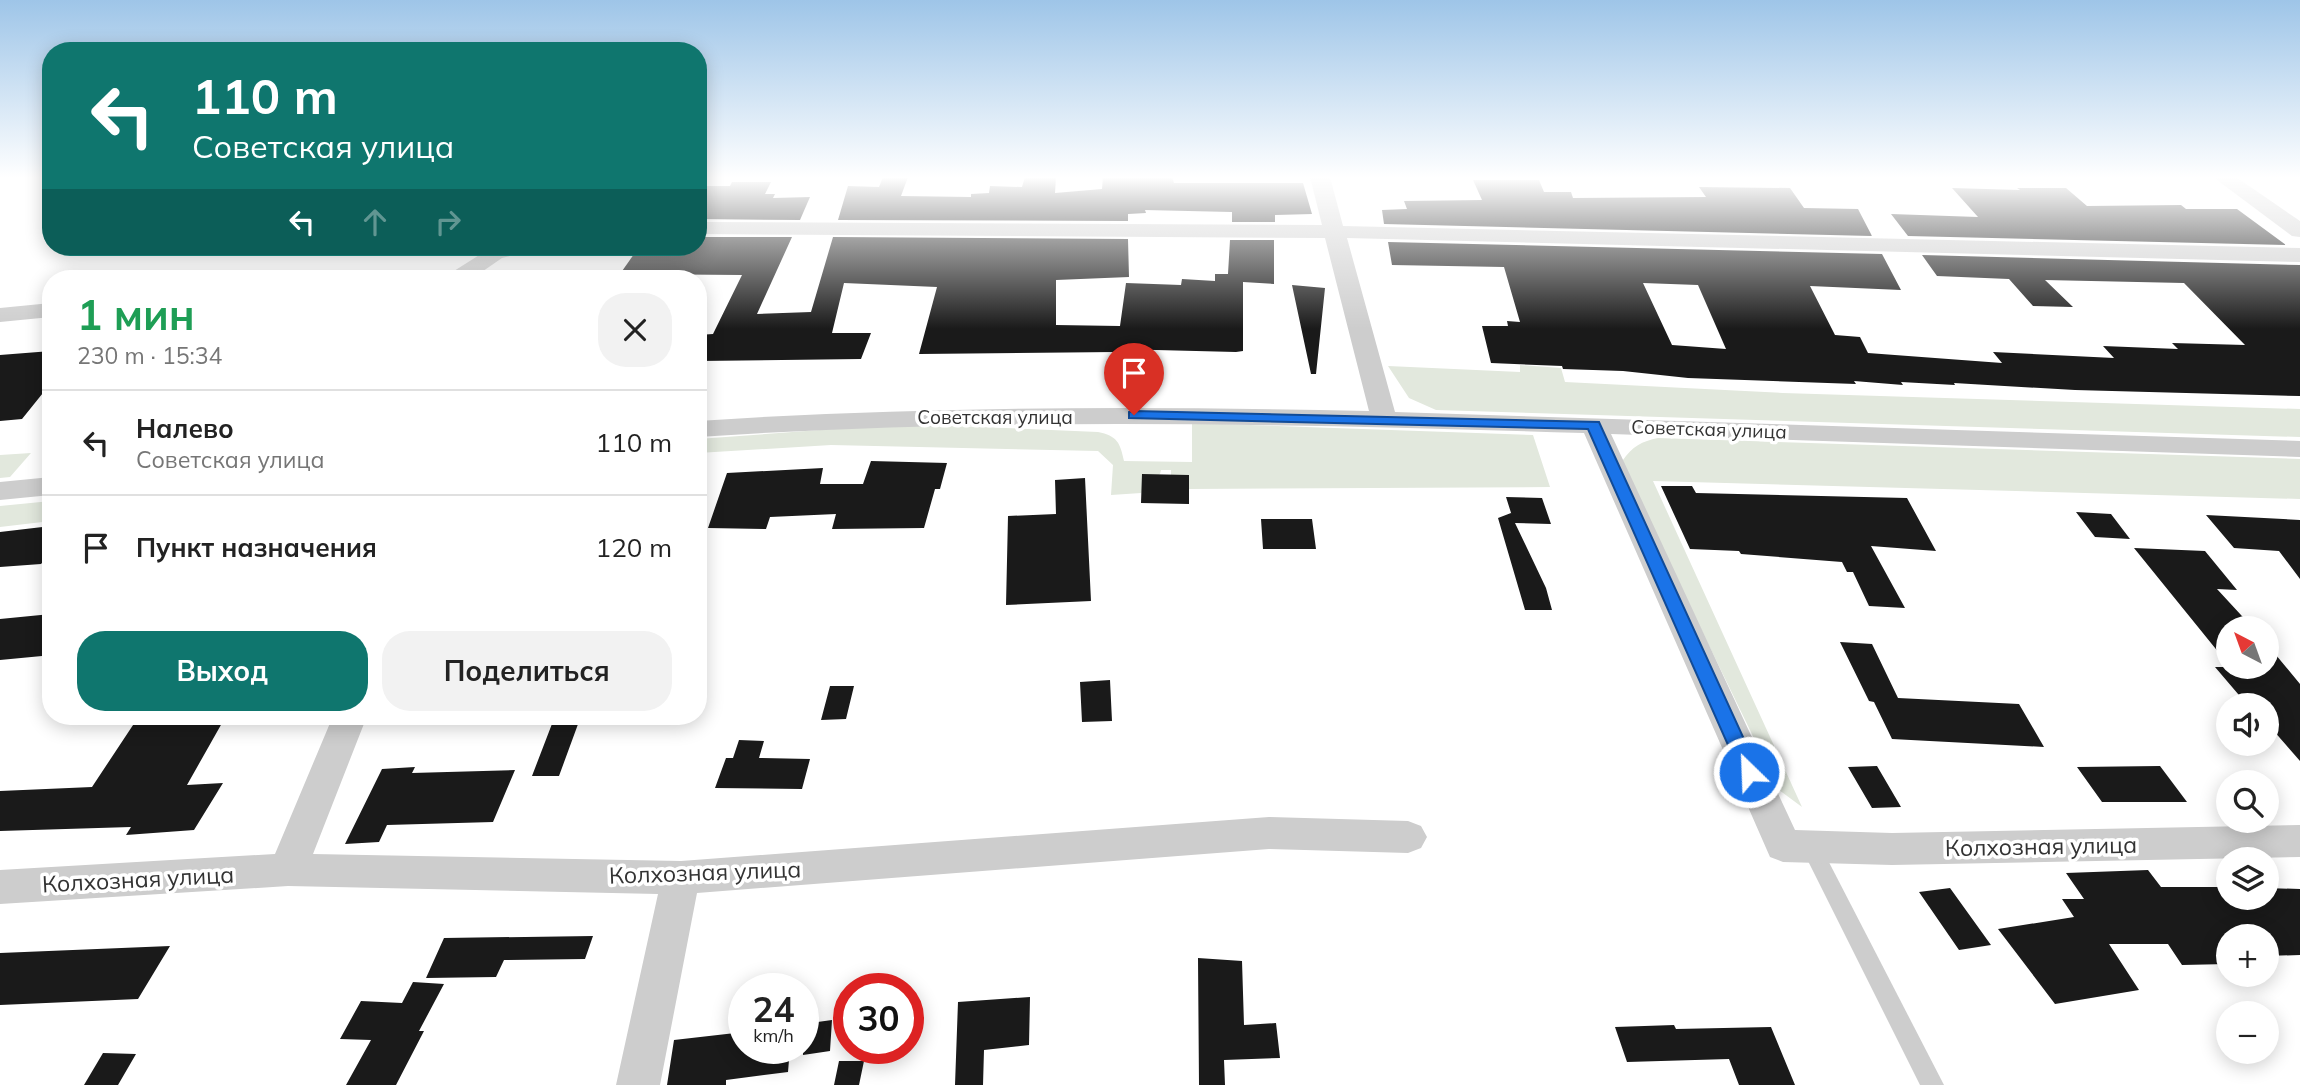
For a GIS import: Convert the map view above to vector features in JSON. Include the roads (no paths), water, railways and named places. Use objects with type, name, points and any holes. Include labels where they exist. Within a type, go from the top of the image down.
[{"type":"street","points":[[707,228],[1335,233],[2300,255]]},
{"type":"street","points":[[1334,228],[1384,420]]},
{"type":"street","points":[[468,270],[482,256]]},
{"type":"street","points":[[0,315],[42,311]]},
{"type":"street","name":"Советская улица","points":[[707,428],[892,417],[1187,415],[1594,425],[2300,449]]},
{"type":"street","points":[[1594,425],[1797,847]]},
{"type":"street","points":[[0,491],[42,487]]},
{"type":"street","points":[[288,870],[346,725]]},
{"type":"street","name":"Колхозная улица","points":[[0,887],[288,870],[681,877],[1269,833],[1408,836]]},
{"type":"street","name":"Колхозная улица","points":[[1797,847],[1905,849],[2300,841]]},
{"type":"street","points":[[638,1085],[681,877]]},
{"type":"lane","points":[[1797,847],[1932,1085]]}]
